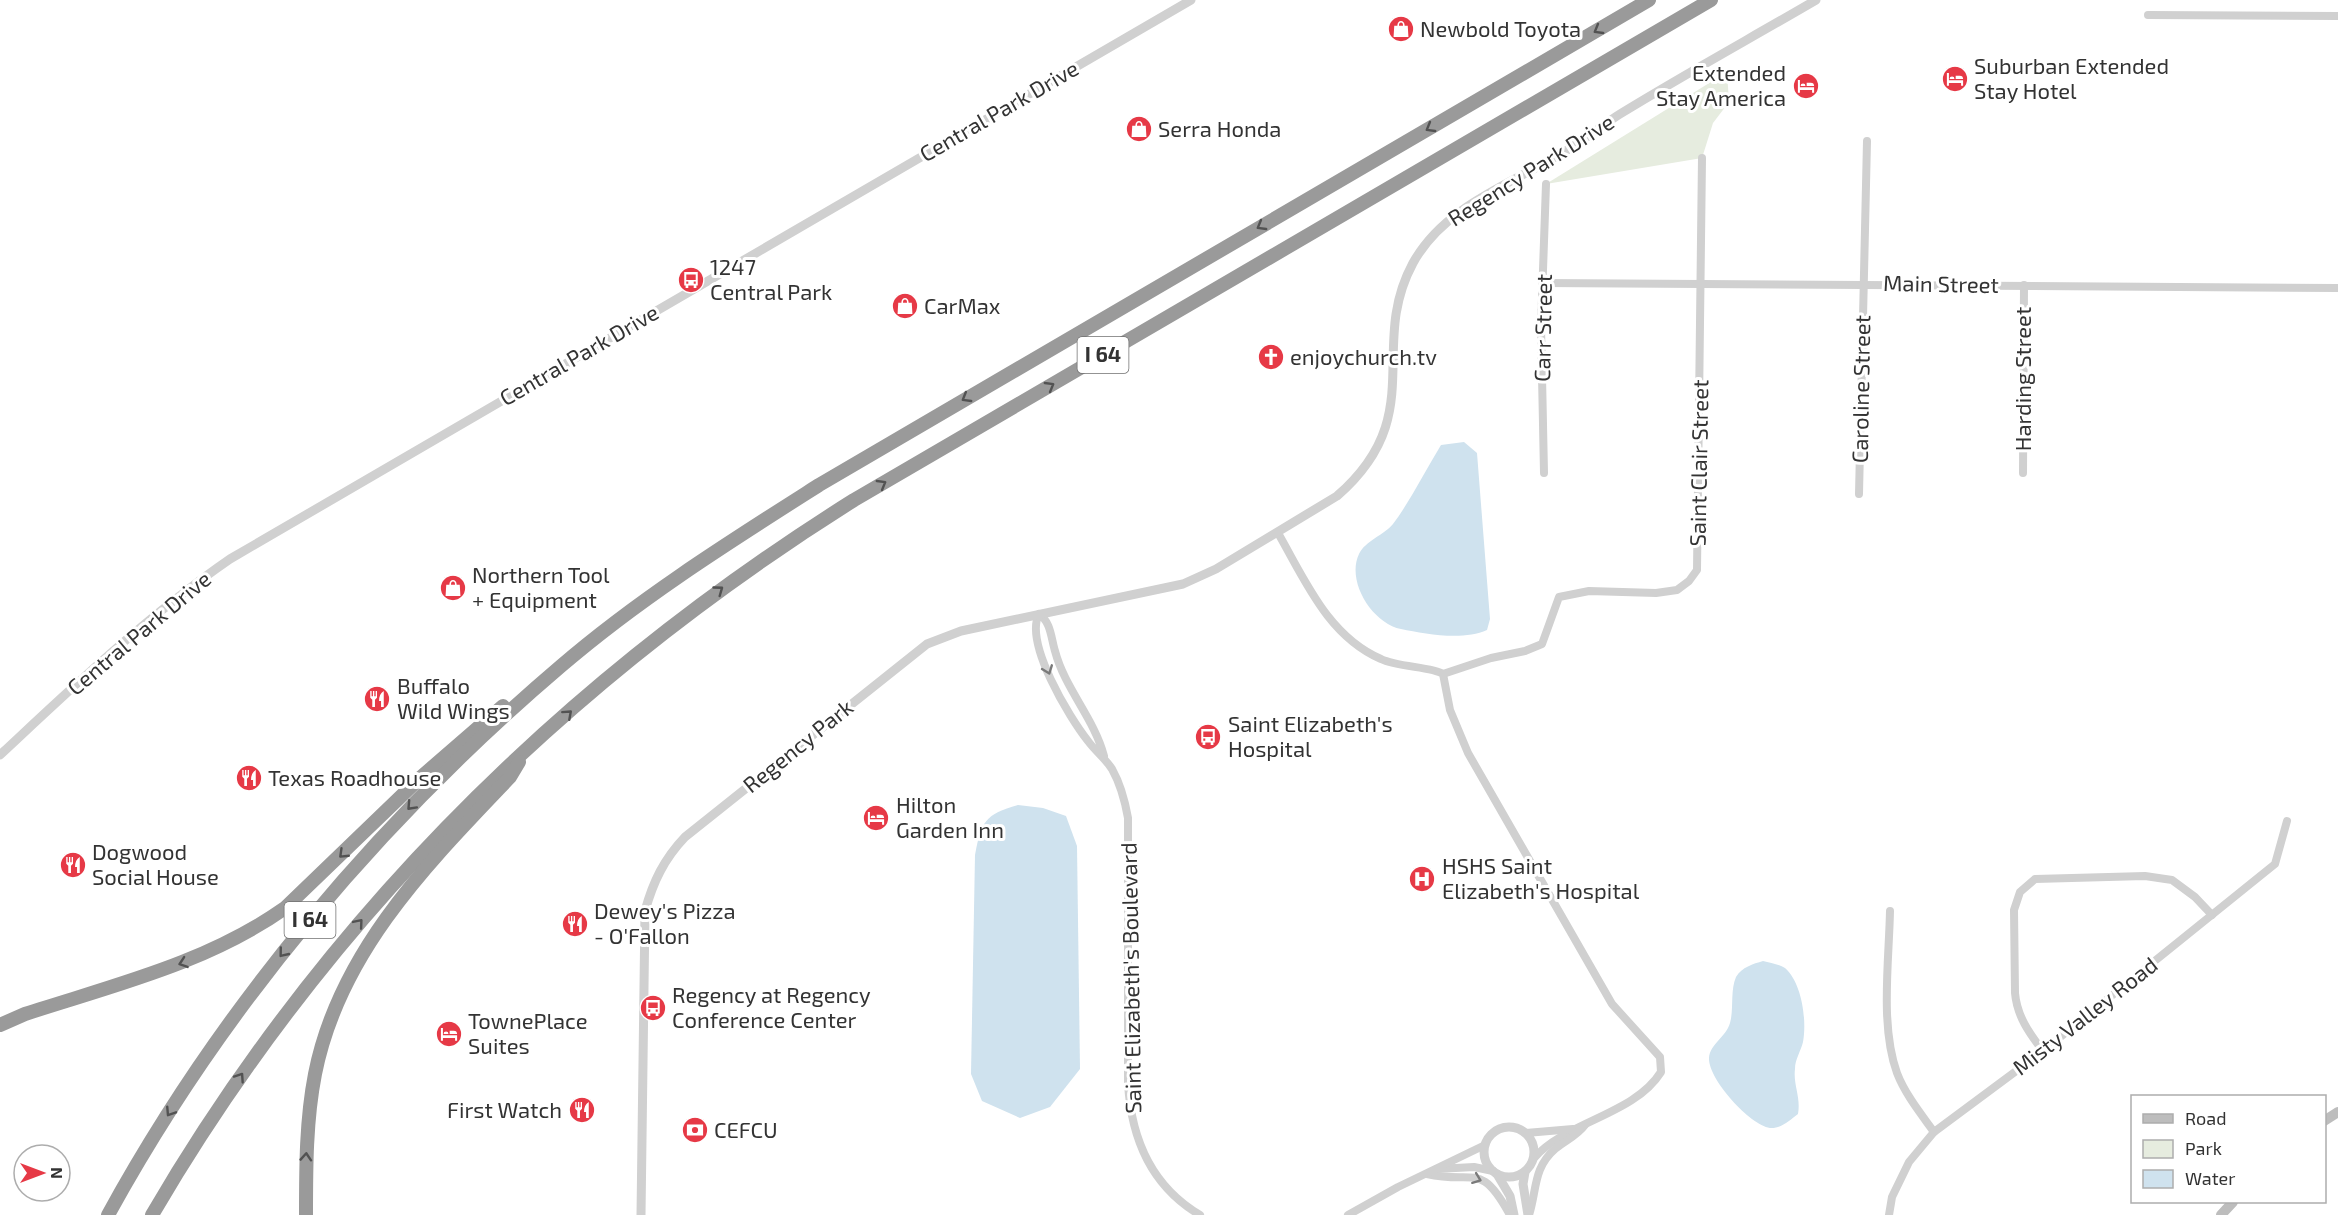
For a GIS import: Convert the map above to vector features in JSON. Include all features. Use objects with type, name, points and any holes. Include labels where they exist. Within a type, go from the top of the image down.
[{"type":"highway","name":"I 64","points":[[108,1215],[196,1072],[269,971],[420,797],[561,666],[689,570],[819,484],[1649,0]]},
{"type":"highway","name":"I 64","points":[[152,1215],[255,1054],[328,960],[449,824],[507,766],[667,628],[799,534],[1711,0]]},
{"type":"highway","points":[[0,1025],[25,1014],[187,962],[259,926],[285,908],[420,778],[534,680],[561,666]]},
{"type":"highway","points":[[306,1215],[306,1163],[315,1073],[349,977],[403,893],[510,777],[524,753]]},
{"type":"main road","points":[[2326,1121],[2338,1112]]},
{"type":"main road","points":[[2221,1215],[2231,1203]]},
{"type":"street","name":"Central Park Drive","points":[[0,755],[166,604],[248,548],[1191,0]]},
{"type":"street","name":"Regency Park Drive","points":[[1278,533],[1320,508],[1354,481],[1372,458],[1385,434],[1392,406],[1396,321],[1403,288],[1413,263],[1440,228],[1460,211],[1571,148],[1620,114],[1816,0]]},
{"type":"street","points":[[2148,15],[2338,16]]},
{"type":"street","name":"Caroline Street","points":[[1859,494],[1867,141]]},
{"type":"street","name":"Saint Clair Street","points":[[1443,674],[1542,644],[1559,597],[1589,591],[1656,593],[1677,590],[1689,581],[1697,570],[1702,158]]},
{"type":"street","name":"Carr Street","points":[[1544,473],[1541,327],[1546,184]]},
{"type":"street","name":"Main Street","points":[[1543,283],[1864,283],[2338,288]]},
{"type":"street","name":"Harding Street","points":[[2022,472],[2024,285]]},
{"type":"street","name":"Regency Park","points":[[641,1215],[645,911],[651,889],[666,859],[685,837],[927,644],[961,631],[1183,584],[1216,569],[1278,533]]},
{"type":"street","points":[[1278,533],[1329,619],[1353,643],[1382,660],[1443,674],[1450,710],[1466,750],[1612,1004],[1660,1057],[1662,1063],[1660,1072],[1648,1086],[1614,1110],[1573,1129],[1534,1158],[1525,1172],[1523,1184],[1529,1215]]},
{"type":"street","name":"Saint Elizabeth's Boulevard","points":[[1039,614],[1036,629],[1051,679],[1089,743],[1104,756]]},
{"type":"street","name":"Saint Elizabeth's Boulevard","points":[[1039,614],[1048,623],[1062,670],[1099,737],[1104,756],[1119,782],[1128,818],[1128,1083],[1132,1122],[1138,1142],[1154,1173],[1182,1202],[1200,1215]]},
{"type":"street","name":"Misty Valley Road","points":[[1889,1215],[1892,1197],[1909,1162],[1934,1132],[2043,1051],[2275,864],[2288,821]]},
{"type":"street","points":[[2043,1051],[2028,1031],[2016,1007],[2015,993],[2014,910],[2020,892],[2035,879],[2145,876],[2172,880],[2195,897],[2212,915]]},
{"type":"street","points":[[1890,911],[1888,1032],[1898,1073],[1918,1112],[1934,1132]]},
{"type":"street","points":[[1529,1215],[1538,1170],[1552,1152],[1578,1135],[1587,1123]]},
{"type":"street","points":[[1348,1215],[1398,1187],[1485,1145],[1491,1135],[1500,1129],[1516,1128],[1526,1133],[1573,1129]]},
{"type":"street","points":[[1526,1133],[1534,1147],[1534,1158]]},
{"type":"street","points":[[1485,1145],[1486,1161],[1510,1196],[1512,1215]]},
{"type":"street","points":[[1437,1170],[1474,1167],[1509,1177],[1525,1172]]},
{"type":"street","points":[[1427,1174],[1441,1177],[1463,1175],[1483,1180],[1502,1196],[1512,1215]]},
{"type":"green space","points":[[1727,72],[1729,102],[1713,123],[1702,158],[1546,184]]},
{"type":"water","points":[[1464,442],[1477,453],[1490,619],[1487,630],[1467,635],[1444,636],[1390,625],[1372,610],[1359,588],[1356,565],[1359,554],[1366,545],[1393,524],[1441,445]]},
{"type":"water","points":[[1018,805],[1043,808],[1066,816],[1077,846],[1080,1069],[1050,1107],[1020,1118],[982,1101],[971,1074],[975,855],[986,821],[998,812]]},
{"type":"water","points":[[1763,961],[1785,968],[1791,975],[1796,983],[1804,1013],[1803,1042],[1795,1069],[1798,1114],[1785,1124],[1774,1128],[1752,1119],[1732,1100],[1715,1077],[1709,1058],[1712,1049],[1730,1023],[1736,977],[1745,968]]},
{"type":"place","name":"Newbold Toyota","points":[[1401,29]]},
{"type":"place","name":"Suburban Extended Stay Hotel","points":[[1955,79]]},
{"type":"place","name":"Extended Stay America","points":[[1806,86]]},
{"type":"place","name":"Serra Honda","points":[[1139,129]]},
{"type":"place","name":"1247 Central Park","points":[[691,280]]},
{"type":"place","name":"CarMax","points":[[905,306]]},
{"type":"place","name":"enjoychurch.tv","points":[[1271,357]]},
{"type":"place","name":"Northern Tool + Equipment","points":[[453,588]]},
{"type":"place","name":"Buffalo Wild Wings","points":[[377,699]]},
{"type":"place","name":"Saint Elizabeth's Hospital","points":[[1208,737]]},
{"type":"place","name":"Texas Roadhouse","points":[[249,778]]},
{"type":"place","name":"Hilton Garden Inn","points":[[876,818]]},
{"type":"place","name":"Dogwood Social House","points":[[73,865]]},
{"type":"place","name":"HSHS Saint Elizabeth's Hospital","points":[[1422,879]]},
{"type":"place","name":"Dewey's Pizza - O'Fallon","points":[[575,924]]},
{"type":"place","name":"Regency at Regency Conference Center","points":[[653,1008]]},
{"type":"place","name":"TownePlace Suites","points":[[449,1034]]},
{"type":"place","name":"First Watch","points":[[582,1110]]},
{"type":"place","name":"CEFCU","points":[[695,1130]]}]
